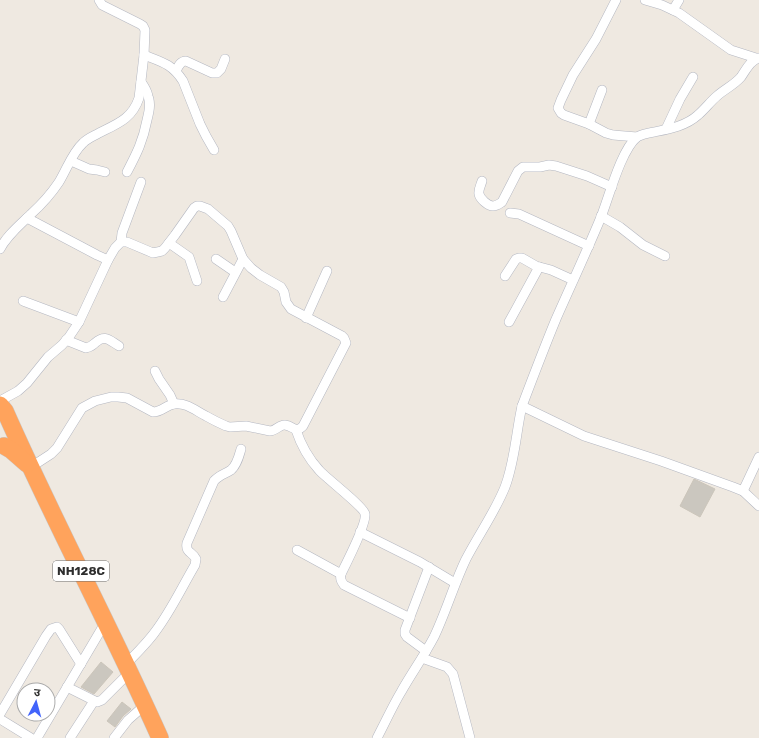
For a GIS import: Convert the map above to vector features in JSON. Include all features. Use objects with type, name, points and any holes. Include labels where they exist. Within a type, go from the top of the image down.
[{"type":"highway","name":"NH128C","points":[[0,405],[5,411],[14,429],[160,738]]},
{"type":"highway","points":[[14,429],[2,447],[11,450],[31,467]]},
{"type":"street","points":[[0,249],[7,239],[43,202],[59,182],[83,143],[121,122],[128,116],[137,104],[144,55],[145,30],[140,24],[102,5],[99,0]]},
{"type":"street","points":[[616,0],[596,39],[573,75],[559,104],[559,111],[613,135],[637,137]]},
{"type":"street","points":[[645,0],[662,5],[679,13],[731,50],[758,58]]},
{"type":"street","points":[[673,10],[679,0]]},
{"type":"street","points":[[144,55],[166,64],[176,71],[183,80],[200,124],[214,150]]},
{"type":"street","points":[[377,738],[441,622],[455,583],[467,558],[498,503],[505,486],[513,458],[522,406],[547,341],[601,216],[626,151],[637,137],[684,124],[698,116],[717,96],[737,81],[753,61],[758,58]]},
{"type":"street","points":[[176,71],[181,62],[186,61],[217,74],[225,59]]},
{"type":"street","points":[[666,129],[680,99],[693,77]]},
{"type":"street","points":[[127,172],[144,137],[149,113],[149,97],[141,82]]},
{"type":"street","points":[[589,124],[602,90]]},
{"type":"street","points":[[71,161],[89,169],[106,172]]},
{"type":"street","points":[[482,181],[479,190],[480,197],[490,206],[498,205],[502,202],[518,171],[522,167],[540,167],[549,165],[556,166],[587,176],[612,187]]},
{"type":"street","points":[[0,401],[18,392],[27,383],[48,357],[66,340],[79,322],[108,260],[115,248],[121,242],[122,233],[141,182]]},
{"type":"street","points":[[121,242],[127,242],[153,253],[162,251],[194,208],[200,206],[208,209],[228,226],[243,258],[251,268],[281,287],[291,310],[342,336],[346,340],[346,344],[303,426],[296,430]]},
{"type":"street","points":[[510,213],[519,214],[588,246]]},
{"type":"street","points":[[601,216],[620,227],[643,245],[665,256]]},
{"type":"street","points":[[27,218],[108,260]]},
{"type":"street","points":[[169,243],[189,257],[197,281]]},
{"type":"street","points":[[223,297],[243,258]]},
{"type":"street","points":[[505,276],[516,259],[522,258],[536,266],[552,270],[573,280]]},
{"type":"street","points":[[216,259],[235,272]]},
{"type":"street","points":[[509,322],[539,267]]},
{"type":"street","points":[[306,318],[327,271]]},
{"type":"street","points":[[23,301],[79,322]]},
{"type":"street","points":[[66,340],[86,348],[92,346],[98,340],[103,338],[118,346]]},
{"type":"street","points":[[155,371],[174,404]]},
{"type":"street","points":[[31,467],[51,454],[57,448],[82,408],[96,401],[111,397],[127,398],[137,402],[150,411],[157,412],[174,404],[184,405],[230,427],[246,426],[274,431],[282,425],[285,425],[296,430],[301,443],[312,462],[320,471],[364,511],[365,518],[341,574],[341,582],[344,585],[410,618]]},
{"type":"street","points":[[522,406],[584,436],[661,461],[743,491],[759,506]]},
{"type":"street","points":[[67,687],[94,701],[97,702],[102,700],[156,632],[195,565],[196,557],[187,550],[187,542],[214,481],[218,476],[232,469],[236,464],[241,449]]},
{"type":"street","points":[[743,491],[759,457]]},
{"type":"street","points":[[360,532],[429,567],[455,583]]},
{"type":"street","points":[[297,550],[341,574]]},
{"type":"street","points":[[429,567],[405,630],[405,634],[424,654],[447,667],[453,674],[458,688],[470,738]]},
{"type":"street","points":[[0,719],[38,737],[105,622]]},
{"type":"street","points":[[0,714],[46,636],[52,629],[57,627],[59,629],[81,664]]},
{"type":"street","points":[[70,738],[94,701]]},
{"type":"street","points":[[114,738],[128,720],[145,705]]},
{"type":"building","points":[[694,479],[715,489],[700,517],[680,506]]},
{"type":"building","points":[[101,662],[113,672],[94,694],[81,687]]},
{"type":"building","points":[[122,702],[131,709],[123,716],[115,727],[107,721]]}]
